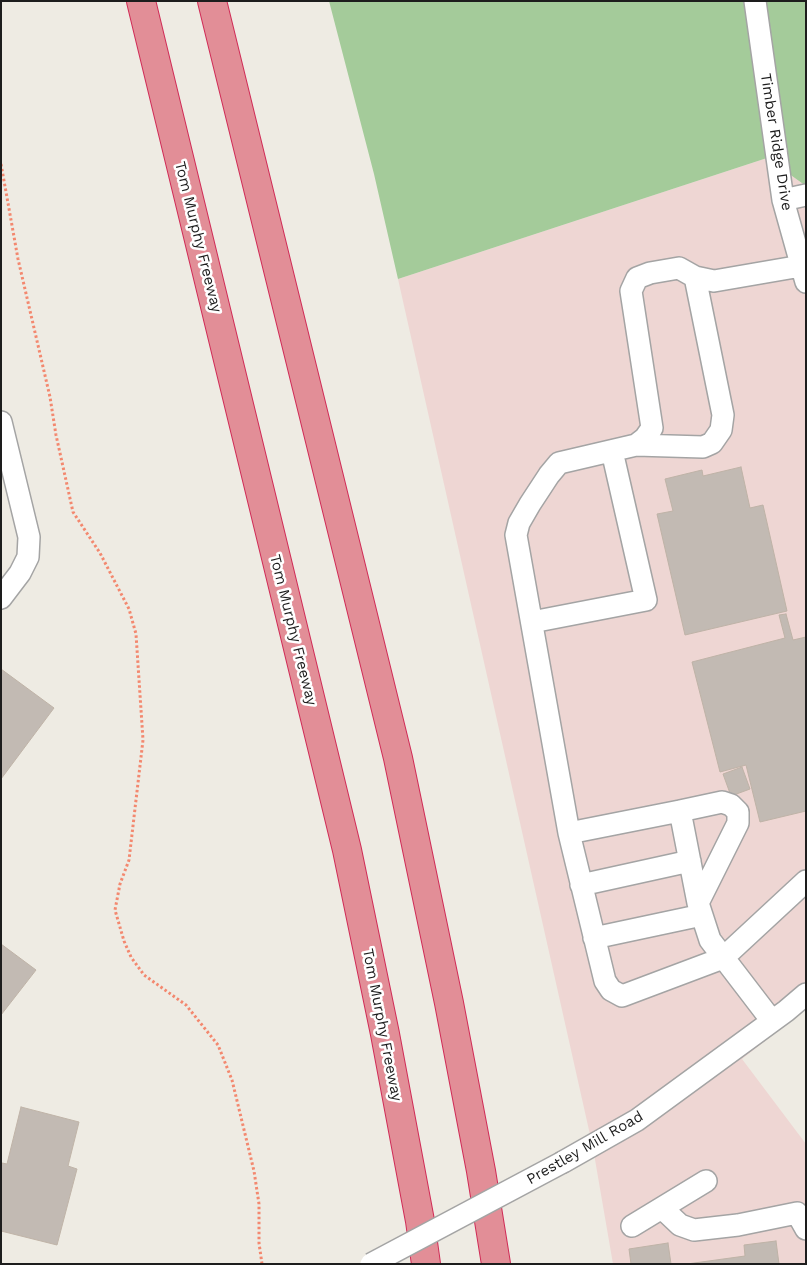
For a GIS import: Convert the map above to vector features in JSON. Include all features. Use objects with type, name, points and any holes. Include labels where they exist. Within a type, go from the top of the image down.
[{"type":"highway","name":"Tom Murphy Freeway","points":[[140,1],[347,850],[385,1034],[426,1264]]},
{"type":"highway","points":[[212,1],[398,758],[451,1013],[481,1171],[496,1264]]},
{"type":"street","name":"Timber Ridge Drive","points":[[755,1],[783,200],[804,274]]},
{"type":"street","points":[[783,200],[806,195]]},
{"type":"street","points":[[636,446],[652,428],[631,291],[637,278],[650,273],[678,268],[695,276],[714,281],[804,274]]},
{"type":"street","points":[[695,276],[723,415],[721,430],[712,442],[703,447],[636,446],[559,463],[548,475],[519,523],[516,535],[569,833],[605,982],[611,990],[622,996],[723,958],[806,881]]},
{"type":"street","points":[[1,422],[29,537],[28,557],[20,573],[1,598]]},
{"type":"street","points":[[532,622],[646,600],[612,451]]},
{"type":"street","points":[[569,833],[722,802],[731,805],[738,812],[738,823],[700,909]]},
{"type":"street","points":[[680,810],[700,909],[710,940],[723,958],[779,1016]]},
{"type":"street","points":[[581,885],[690,861]]},
{"type":"street","points":[[594,938],[700,909]]},
{"type":"street","name":"Prestley Mill Road","points":[[371,1264],[563,1162],[637,1120],[806,994]]},
{"type":"street","name":"Prestley Mill Road","points":[[779,1016],[806,1001]]},
{"type":"street","points":[[632,1226],[706,1181]]},
{"type":"street","points":[[662,1208],[680,1225],[694,1230],[738,1225],[797,1213],[806,1229]]},
{"type":"path","points":[[1,164],[18,259],[74,512],[100,553],[129,609],[136,634],[143,740],[129,860],[120,884],[115,910],[131,957],[144,975],[186,1005],[218,1045],[232,1080],[254,1171],[259,1204],[259,1243],[262,1264]]},
{"type":"shaded area","points":[[767,158],[806,186],[806,1009],[742,1059],[806,1144],[806,1264],[613,1264],[593,1148],[398,279]]},
{"type":"green space","points":[[329,1],[806,1],[806,186],[767,158],[398,279],[374,174]]},
{"type":"building","points":[[741,467],[750,508],[763,505],[787,611],[685,635],[657,514],[673,511],[665,479],[702,470],[703,476]]},
{"type":"building","points":[[786,614],[793,640],[806,637],[806,811],[760,822],[746,765],[720,772],[692,662],[785,638],[779,615]]},
{"type":"building","points":[[1,669],[54,708],[1,779]]},
{"type":"building","points":[[742,767],[750,789],[731,796],[723,774]]},
{"type":"building","points":[[1,944],[36,970],[1,1015]]},
{"type":"building","points":[[21,1107],[79,1122],[68,1166],[77,1169],[57,1245],[1,1231],[1,1165],[2,1163],[7,1164]]},
{"type":"building","points":[[776,1241],[779,1264],[687,1264],[745,1256],[744,1245]]},
{"type":"building","points":[[668,1243],[671,1264],[631,1264],[629,1249]]}]
